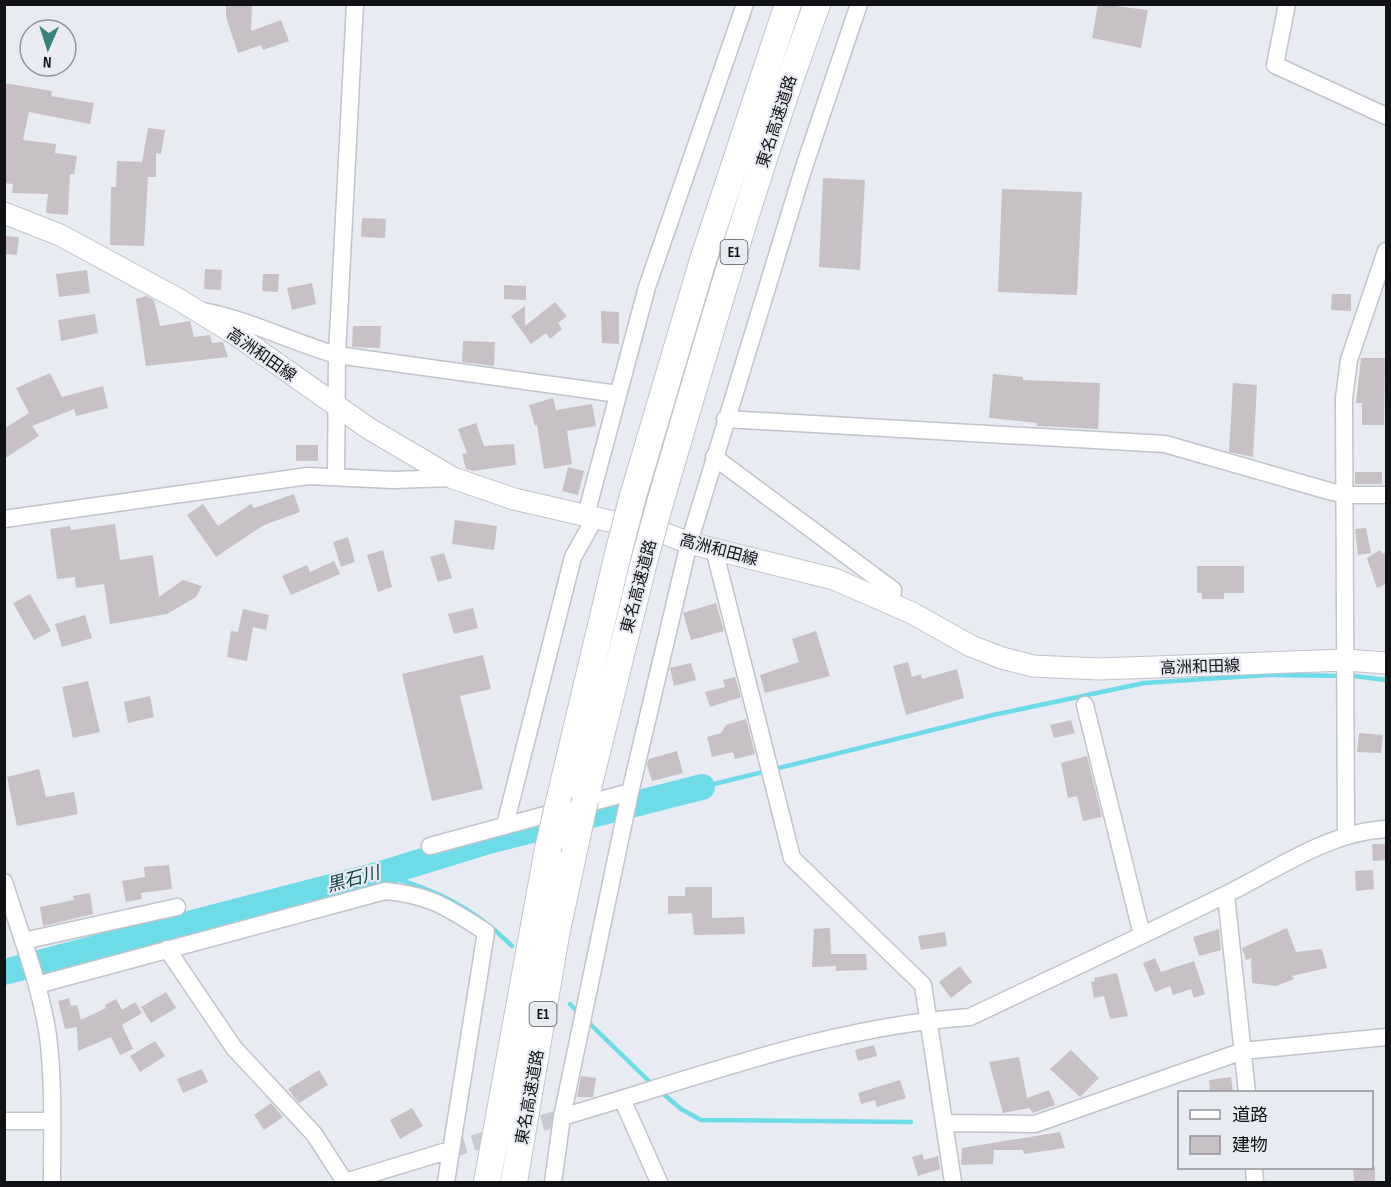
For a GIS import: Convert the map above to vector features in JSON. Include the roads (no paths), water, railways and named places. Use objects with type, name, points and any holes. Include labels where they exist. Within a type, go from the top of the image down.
[{"type":"highway","name":"東名高速道路","points":[[487,1182],[548,849],[633,496],[703,260],[788,4]]},
{"type":"highway","name":"東名高速道路","points":[[514,1182],[556,934],[585,800],[645,558],[729,267],[789,80],[817,4]]},
{"type":"main road","name":"高洲和田線","points":[[4,213],[60,235],[196,310],[235,334],[368,428],[453,478],[514,499],[666,534],[689,543],[834,579],[891,603],[971,646],[1002,658],[1033,666],[1099,669],[1346,660],[1386,663]]},
{"type":"street","points":[[336,477],[337,355],[355,4]]},
{"type":"street","points":[[505,825],[573,557],[591,517],[618,394],[647,287],[745,4]]},
{"type":"street","points":[[553,1182],[562,1117],[623,823],[689,543],[725,419],[804,167],[859,4]]},
{"type":"street","points":[[1287,4],[1275,65],[1386,117]]},
{"type":"street","points":[[1346,836],[1344,398],[1349,360],[1386,251]]},
{"type":"street","points":[[196,310],[235,317],[309,347],[337,355],[618,394]]},
{"type":"street","points":[[725,419],[1166,444],[1345,495],[1386,495]]},
{"type":"street","points":[[714,457],[893,590],[891,603]]},
{"type":"street","points":[[4,519],[308,476],[393,480],[453,478]]},
{"type":"street","points":[[714,549],[792,858],[923,985],[953,1182]]},
{"type":"street","points":[[1085,705],[1142,935]]},
{"type":"street","points":[[430,846],[629,795]]},
{"type":"street","points":[[562,1117],[817,1041],[929,1020],[970,1017],[1226,895],[1322,845],[1346,836],[1386,829]]},
{"type":"street","points":[[4,882],[37,983],[48,1036],[52,1182]]},
{"type":"street","points":[[37,983],[385,891],[416,894],[447,907],[486,932],[446,1182]]},
{"type":"street","points":[[1226,895],[1247,1091]]},
{"type":"street","points":[[24,945],[177,907]]},
{"type":"street","points":[[167,949],[234,1048],[314,1134],[345,1182],[450,1150]]},
{"type":"street","points":[[944,1123],[1035,1124],[1243,1051],[1386,1038]]},
{"type":"street","points":[[622,1100],[659,1182]]},
{"type":"street","points":[[4,1121],[52,1121]]},
{"type":"waterway","points":[[702,787],[993,715],[1144,683],[1267,675],[1354,676],[1386,680]]},
{"type":"waterway","name":"黒石川","points":[[4,972],[381,874],[485,842],[702,787]]},
{"type":"waterway","points":[[381,874],[419,886],[452,901],[482,920],[512,946]]},
{"type":"waterway","points":[[570,1004],[580,1014]]},
{"type":"waterway","points":[[586,1020],[653,1085]]},
{"type":"waterway","points":[[660,1091],[681,1109],[701,1120],[911,1122]]},
{"type":"tunnel","points":[[450,1150],[562,1117]]}]
